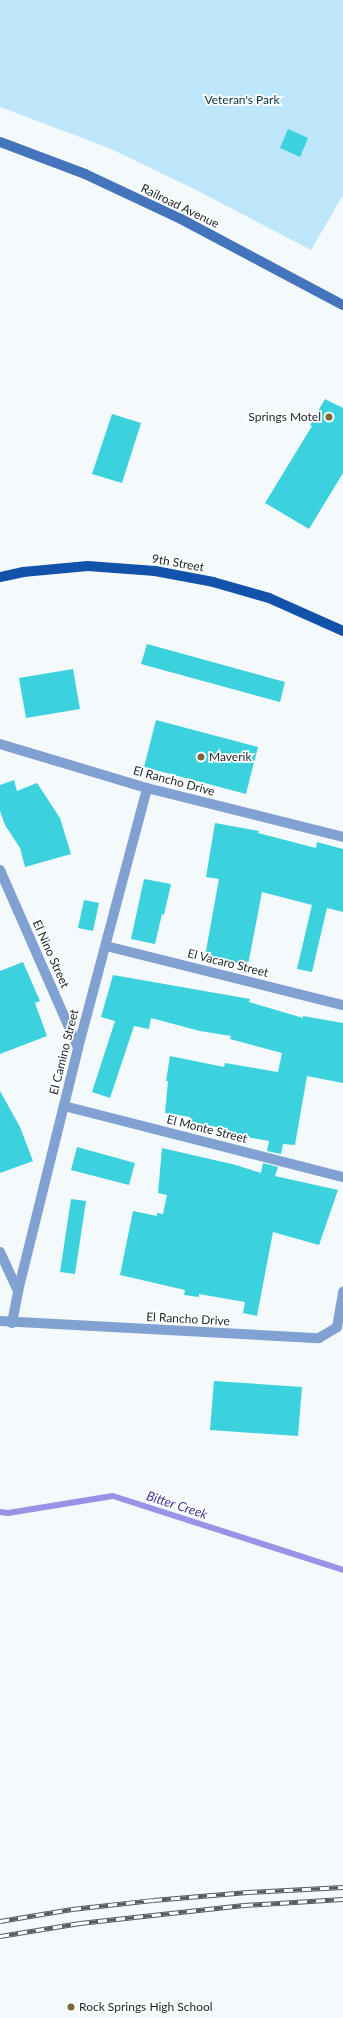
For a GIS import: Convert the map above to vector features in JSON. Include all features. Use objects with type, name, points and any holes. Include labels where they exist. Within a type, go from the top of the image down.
[{"type":"main road","name":"9th Street","points":[[0,577],[23,572],[88,566],[154,571],[213,582],[269,598],[343,630]]},
{"type":"street","name":"Railroad Avenue","points":[[0,142],[85,174],[181,219],[343,305]]},
{"type":"street","name":"El Rancho Drive","points":[[0,744],[147,788],[343,837]]},
{"type":"street","name":"El Camino Street","points":[[12,1323],[18,1291],[78,1048],[147,788]]},
{"type":"street","name":"El Nino Street","points":[[0,870],[78,1048]]},
{"type":"street","name":"El Vacaro Street","points":[[106,946],[343,1005]]},
{"type":"street","name":"El Monte Street","points":[[64,1106],[343,1177]]},
{"type":"street","points":[[0,1252],[18,1291]]},
{"type":"street","name":"El Rancho Drive","points":[[0,1321],[12,1323],[319,1338],[337,1327],[343,1292]]},
{"type":"green space","name":"Veteran's Park","points":[[0,0],[343,0],[343,195],[311,250],[196,190],[109,148],[0,107]]},
{"type":"building","points":[[288,129],[308,138],[300,157],[280,148]]},
{"type":"building","points":[[325,399],[343,408],[343,473],[309,529],[265,503],[312,426],[310,425]]},
{"type":"building","points":[[112,414],[141,423],[122,483],[92,474]]},
{"type":"building","points":[[147,644],[285,682],[280,702],[141,664]]},
{"type":"building","points":[[73,669],[80,709],[26,718],[19,678]]},
{"type":"building","name":"Maverik","points":[[156,720],[258,747],[246,794],[144,767]]},
{"type":"building","points":[[14,780],[17,791],[37,783],[60,818],[71,854],[25,867],[20,848],[5,825],[0,811],[0,785]]},
{"type":"building","points":[[215,823],[259,831],[258,833],[316,848],[317,842],[343,849],[343,912],[327,908],[312,972],[297,969],[312,905],[262,892],[248,965],[205,956],[219,879],[206,877]]},
{"type":"building","points":[[144,879],[171,884],[164,915],[162,914],[155,944],[131,939]]},
{"type":"building","points":[[84,900],[99,903],[93,931],[78,928]]},
{"type":"building","points":[[23,962],[40,1001],[35,1003],[47,1036],[0,1054],[0,971]]},
{"type":"building","points":[[113,975],[250,999],[249,1002],[303,1018],[303,1016],[343,1023],[343,1083],[307,1076],[295,1145],[283,1144],[281,1154],[267,1151],[269,1141],[252,1138],[216,1127],[189,1121],[190,1117],[165,1113],[168,1081],[166,1081],[170,1056],[224,1067],[225,1063],[278,1072],[282,1053],[230,1039],[231,1036],[200,1031],[151,1018],[149,1029],[134,1026],[110,1098],[92,1092],[115,1021],[101,1017]]},
{"type":"building","points":[[0,1091],[20,1127],[33,1161],[0,1173]]},
{"type":"building","points":[[77,1147],[135,1163],[129,1185],[71,1170]]},
{"type":"building","points":[[162,1148],[236,1165],[261,1173],[263,1163],[278,1167],[275,1176],[338,1190],[319,1245],[273,1232],[257,1316],[243,1313],[245,1302],[199,1294],[199,1297],[184,1295],[185,1290],[120,1275],[133,1211],[157,1216],[157,1213],[163,1214],[167,1195],[158,1193]]},
{"type":"building","points":[[71,1199],[86,1201],[75,1274],[60,1272]]},
{"type":"building","points":[[214,1381],[302,1387],[298,1436],[210,1430]]},
{"type":"waterway","name":"Bitter Creek","points":[[0,1512],[8,1513],[113,1496],[343,1570]]},
{"type":"railway","points":[[0,1921],[72,1909],[153,1900],[248,1892],[343,1887]]},
{"type":"railway","points":[[0,1936],[80,1923],[244,1905],[343,1899]]},
{"type":"place","name":"Springs Motel","points":[[329,417]]},
{"type":"place","name":"Maverik","points":[[201,757]]},
{"type":"place","name":"Rock Springs High School","points":[[71,2007]]}]
